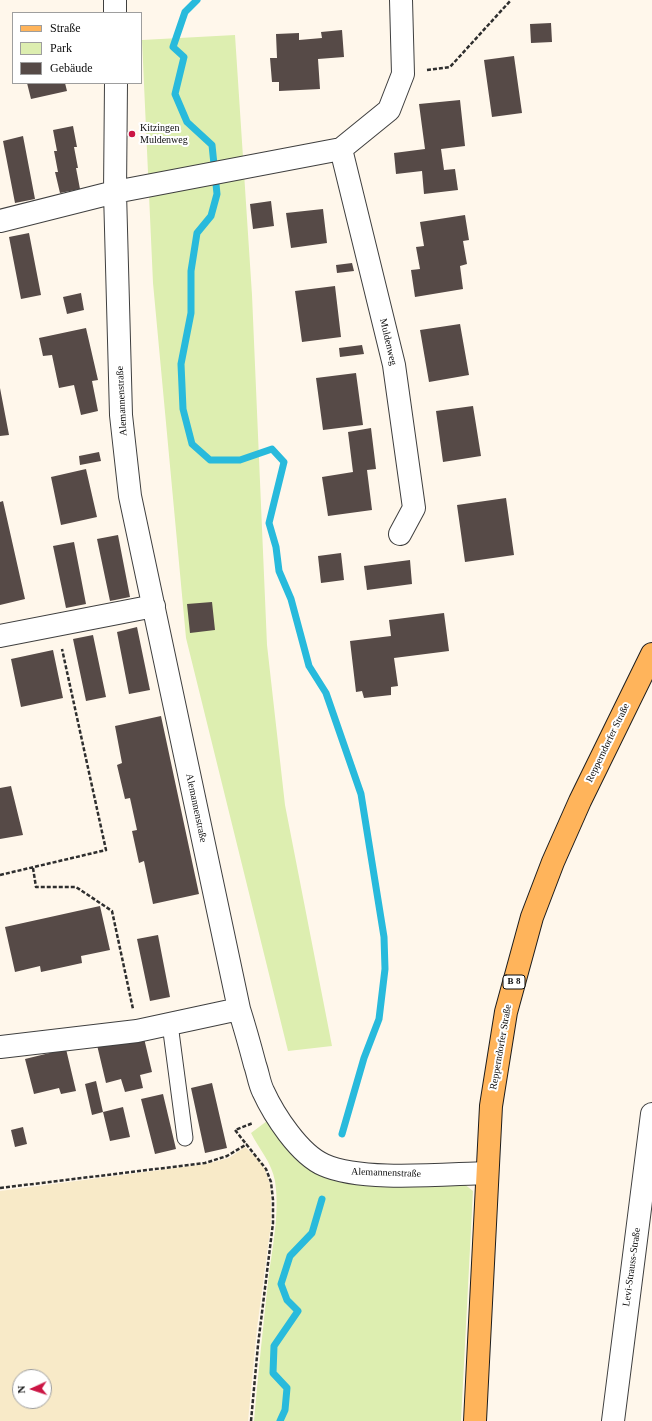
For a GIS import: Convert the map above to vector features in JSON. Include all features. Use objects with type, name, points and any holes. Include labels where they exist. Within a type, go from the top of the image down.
[{"type":"main road","name":"Repperndorfer Straße","points":[[475,1421],[491,1106],[506,1012],[532,917],[553,862],[580,800],[652,654]]},
{"type":"street","points":[[116,0],[116,12]]},
{"type":"street","points":[[0,221],[115,192],[341,150],[389,110],[403,74],[401,0]]},
{"type":"street","name":"Alemannenstraße","points":[[116,84],[115,192],[121,415],[130,496],[239,1009],[262,1090],[284,1126],[302,1149],[323,1165],[342,1171],[364,1174],[392,1175],[487,1173]]},
{"type":"street","name":"Muldenweg","points":[[341,150],[394,365],[414,508],[400,534]]},
{"type":"street","points":[[0,636],[154,606]]},
{"type":"street","points":[[0,1047],[138,1031],[239,1009]]},
{"type":"street","name":"Levi-Strauss-Straße","points":[[613,1421],[652,1114]]},
{"type":"lane","points":[[170,1024],[185,1138]]},
{"type":"path","points":[[403,74],[450,67],[511,0]]},
{"type":"path","points":[[0,874],[33,868],[106,850],[57,625]]},
{"type":"path","points":[[33,868],[36,887],[76,887],[112,911],[138,1031]]},
{"type":"path","points":[[251,1421],[258,1346],[273,1223],[273,1200],[271,1182],[266,1169],[235,1130],[255,1123]]},
{"type":"path","points":[[0,1188],[205,1163],[227,1156],[247,1144]]},
{"type":"shaded area","points":[[245,1147],[260,1161],[270,1184],[271,1224],[257,1328],[248,1421],[0,1421],[0,1191],[206,1164],[229,1158]]},
{"type":"green space","points":[[235,35],[252,295],[267,645],[285,805],[332,1046],[288,1051],[186,638],[153,283],[142,40]]},
{"type":"green space","points":[[267,1121],[297,1153],[459,1180],[473,1191],[461,1421],[254,1421],[277,1206],[275,1181],[271,1168],[251,1133]]},
{"type":"building","points":[[551,23],[552,42],[531,43],[530,24]]},
{"type":"building","points":[[342,30],[344,57],[318,59],[320,89],[279,91],[279,82],[272,82],[270,58],[277,58],[276,34],[299,33],[299,40],[322,38],[321,32]]},
{"type":"building","points":[[514,56],[522,113],[492,117],[484,60]]},
{"type":"building","points":[[27,84],[65,84],[67,91],[31,99]]},
{"type":"building","points":[[460,100],[465,146],[441,149],[444,170],[455,169],[458,190],[424,194],[422,171],[396,174],[394,153],[425,149],[419,104]]},
{"type":"building","points":[[73,126],[77,147],[74,147],[78,168],[76,168],[80,189],[60,193],[55,172],[58,172],[54,151],[57,151],[53,130]]},
{"type":"building","points":[[23,136],[35,199],[15,203],[3,141]]},
{"type":"building","points":[[271,201],[274,226],[253,229],[250,204]]},
{"type":"building","points":[[323,209],[327,243],[291,248],[286,213]]},
{"type":"building","points":[[465,215],[469,240],[463,241],[467,264],[460,266],[463,289],[415,297],[411,270],[420,269],[416,247],[424,246],[420,222]]},
{"type":"building","points":[[29,233],[41,295],[21,299],[9,237]]},
{"type":"building","points":[[352,263],[354,271],[337,273],[336,265]]},
{"type":"building","points":[[335,286],[341,337],[302,342],[295,291]]},
{"type":"building","points":[[81,293],[84,310],[67,314],[63,297]]},
{"type":"building","points":[[460,324],[469,375],[429,382],[420,330]]},
{"type":"building","points":[[86,328],[98,380],[92,381],[98,411],[81,415],[74,385],[59,388],[52,355],[43,356],[39,338]]},
{"type":"building","points":[[362,345],[364,354],[340,357],[339,348]]},
{"type":"building","points":[[356,373],[363,425],[323,430],[316,378]]},
{"type":"building","points":[[0,388],[9,435],[0,436]]},
{"type":"building","points":[[473,406],[481,456],[443,462],[436,411]]},
{"type":"building","points":[[371,428],[376,469],[367,470],[372,510],[328,516],[322,477],[353,472],[348,432]]},
{"type":"building","points":[[99,452],[101,461],[80,465],[79,456]]},
{"type":"building","points":[[86,469],[97,517],[61,525],[51,477]]},
{"type":"building","points":[[506,498],[514,555],[465,562],[457,505]]},
{"type":"building","points":[[3,501],[25,599],[0,605],[0,502]]},
{"type":"building","points":[[118,535],[130,597],[110,601],[97,539]]},
{"type":"building","points":[[74,542],[86,604],[66,608],[53,546]]},
{"type":"building","points":[[341,553],[344,580],[321,583],[318,556]]},
{"type":"building","points":[[410,560],[412,584],[367,590],[364,566]]},
{"type":"building","points":[[212,602],[215,630],[190,633],[187,604]]},
{"type":"building","points":[[444,613],[449,651],[394,658],[398,686],[391,687],[391,695],[364,698],[362,691],[356,692],[350,641],[391,636],[389,620]]},
{"type":"building","points":[[137,627],[150,690],[129,694],[117,632]]},
{"type":"building","points":[[93,635],[106,697],[86,701],[73,639]]},
{"type":"building","points":[[53,650],[63,698],[21,707],[11,659]]},
{"type":"building","points":[[161,716],[199,894],[153,904],[144,861],[139,863],[132,831],[137,830],[130,798],[125,799],[117,765],[122,763],[115,726]]},
{"type":"building","points":[[11,786],[23,835],[0,839],[0,788]]},
{"type":"building","points":[[100,906],[110,950],[81,956],[82,963],[41,972],[40,966],[15,972],[5,927]]},
{"type":"building","points":[[158,935],[170,997],[150,1001],[137,939]]},
{"type":"building","points":[[143,1034],[152,1072],[140,1075],[143,1088],[125,1092],[121,1079],[106,1083],[97,1045]]},
{"type":"building","points":[[66,1049],[76,1091],[61,1094],[59,1088],[34,1094],[25,1059]]},
{"type":"building","points":[[96,1081],[103,1112],[92,1115],[85,1084]]},
{"type":"building","points":[[212,1083],[227,1148],[205,1153],[191,1088]]},
{"type":"building","points":[[163,1094],[176,1149],[155,1154],[141,1099]]},
{"type":"building","points":[[123,1107],[130,1137],[110,1141],[103,1112]]},
{"type":"building","points":[[23,1127],[27,1144],[15,1147],[11,1130]]},
{"type":"waterway","points":[[197,0],[185,12],[173,47],[184,57],[175,94],[187,122],[212,145],[217,194],[211,216],[197,233],[191,271],[191,313],[181,364],[183,409],[192,444],[210,460],[240,460],[272,449],[284,462],[269,523],[276,547],[279,571],[291,599],[309,666],[326,693],[361,794],[384,937],[385,969],[379,1019],[364,1058],[342,1134]]},
{"type":"waterway","points":[[280,1421],[285,1410],[287,1388],[273,1373],[274,1346],[298,1311],[287,1300],[281,1284],[290,1256],[312,1233],[322,1199]]},
{"type":"place","name":"Kitzingen Muldenweg","points":[[132,134]]}]
